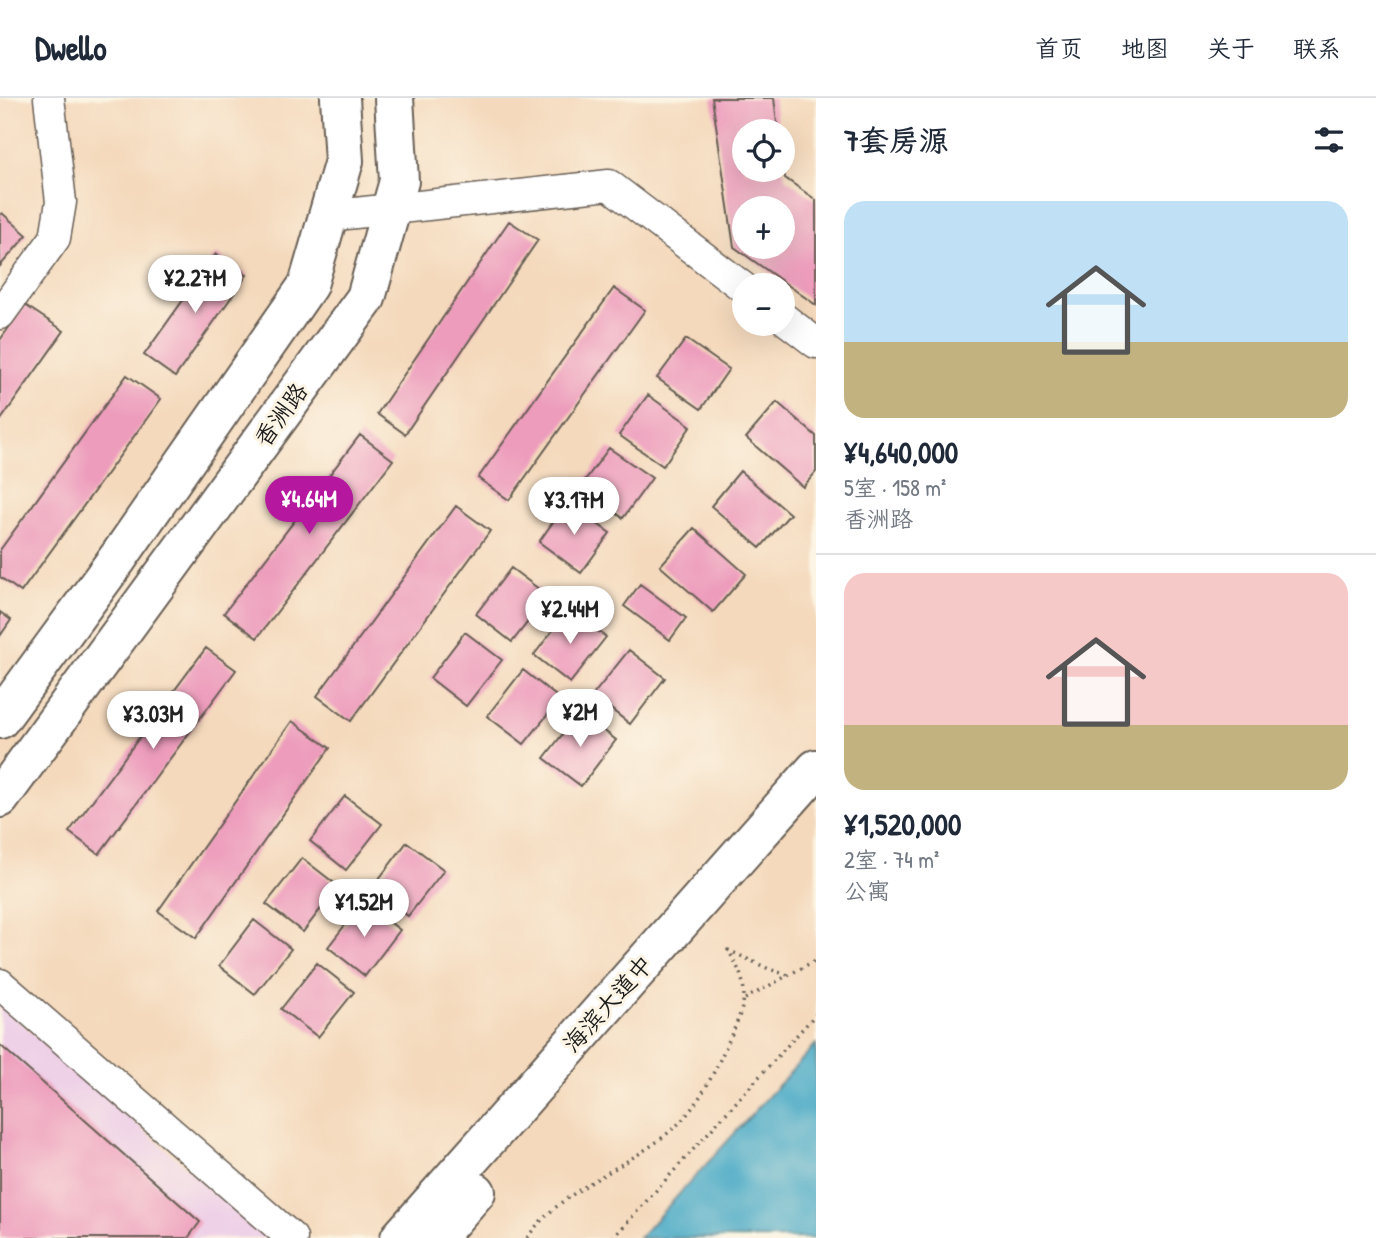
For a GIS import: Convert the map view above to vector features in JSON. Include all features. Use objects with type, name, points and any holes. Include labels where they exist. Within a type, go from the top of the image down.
[{"type":"main road","points":[[0,719],[118,558],[308,285],[344,161],[340,98]]},
{"type":"main road","name":"香洲路","points":[[0,799],[366,298],[399,181],[394,98]]},
{"type":"main road","name":"海滨大道中","points":[[400,1238],[816,769]]},
{"type":"main road","name":"海滨大道中","points":[[436,1238],[816,807]]},
{"type":"street","points":[[0,314],[55,238],[61,202],[49,98]]},
{"type":"street","points":[[328,216],[609,185],[732,279]]},
{"type":"street","points":[[795,327],[816,343]]},
{"type":"street","points":[[0,984],[292,1238]]},
{"type":"path","points":[[527,1238],[550,1212],[580,1190],[624,1164],[675,1127],[690,1111],[711,1077],[745,999],[745,988],[738,967],[728,950],[769,970],[788,975]]},
{"type":"path","points":[[745,999],[816,960]]},
{"type":"path","points":[[613,1238],[816,1014]]},
{"type":"shaded area","points":[[0,1004],[267,1238],[0,1238]]},
{"type":"water","points":[[816,1044],[816,1238],[639,1238]]},
{"type":"building","points":[[712,98],[774,98],[777,119],[732,119],[732,182],[791,182],[816,200],[816,305],[795,290],[795,273],[771,273],[751,259],[795,259],[795,196],[732,196],[732,233]]},
{"type":"building","points":[[2,213],[27,235],[0,266],[0,215]]},
{"type":"building","points":[[509,221],[538,240],[405,434],[377,414]]},
{"type":"building","points":[[216,254],[247,275],[175,377],[144,355]]},
{"type":"building","points":[[614,288],[645,310],[509,500],[478,478]]},
{"type":"building","points":[[25,305],[64,331],[0,421],[0,340]]},
{"type":"building","points":[[686,339],[729,369],[701,409],[657,378]]},
{"type":"building","points":[[127,375],[161,399],[21,592],[0,577],[0,550]]},
{"type":"building","points":[[648,395],[691,426],[663,466],[619,435]]},
{"type":"building","points":[[777,402],[816,436],[816,472],[803,487],[746,438]]},
{"type":"building","points":[[360,435],[393,460],[257,638],[224,613]]},
{"type":"building","points":[[609,448],[652,478],[623,518],[580,487]]},
{"type":"building","points":[[740,471],[790,514],[760,548],[711,506]]},
{"type":"building","points":[[567,502],[610,533],[581,573],[539,542]]},
{"type":"building","points":[[456,506],[490,531],[351,721],[317,696]]},
{"type":"building","points":[[694,528],[746,574],[713,612],[660,566]]},
{"type":"building","points":[[511,568],[548,596],[512,642],[476,614]]},
{"type":"building","points":[[640,584],[686,618],[670,640],[624,606]]},
{"type":"building","points":[[569,609],[606,637],[570,683],[534,655]]},
{"type":"building","points":[[0,612],[11,620],[0,636]]},
{"type":"building","points":[[465,632],[502,660],[466,706],[430,678]]},
{"type":"building","points":[[206,648],[236,670],[99,854],[69,832]]},
{"type":"building","points":[[629,650],[665,678],[630,724],[593,695]]},
{"type":"building","points":[[523,670],[560,699],[524,744],[487,716]]},
{"type":"building","points":[[580,712],[616,740],[581,786],[544,758]]},
{"type":"building","points":[[292,721],[330,748],[196,938],[158,911]]},
{"type":"building","points":[[345,796],[382,824],[346,870],[310,841]]},
{"type":"building","points":[[407,842],[444,870],[408,916],[372,888]]},
{"type":"building","points":[[302,858],[338,886],[303,932],[266,904]]},
{"type":"building","points":[[363,902],[400,930],[365,976],[328,947]]},
{"type":"building","points":[[254,920],[291,949],[255,994],[219,966]]},
{"type":"building","points":[[317,963],[354,992],[318,1037],[281,1009]]},
{"type":"building","points":[[0,1045],[200,1222],[188,1238],[0,1238]]}]
